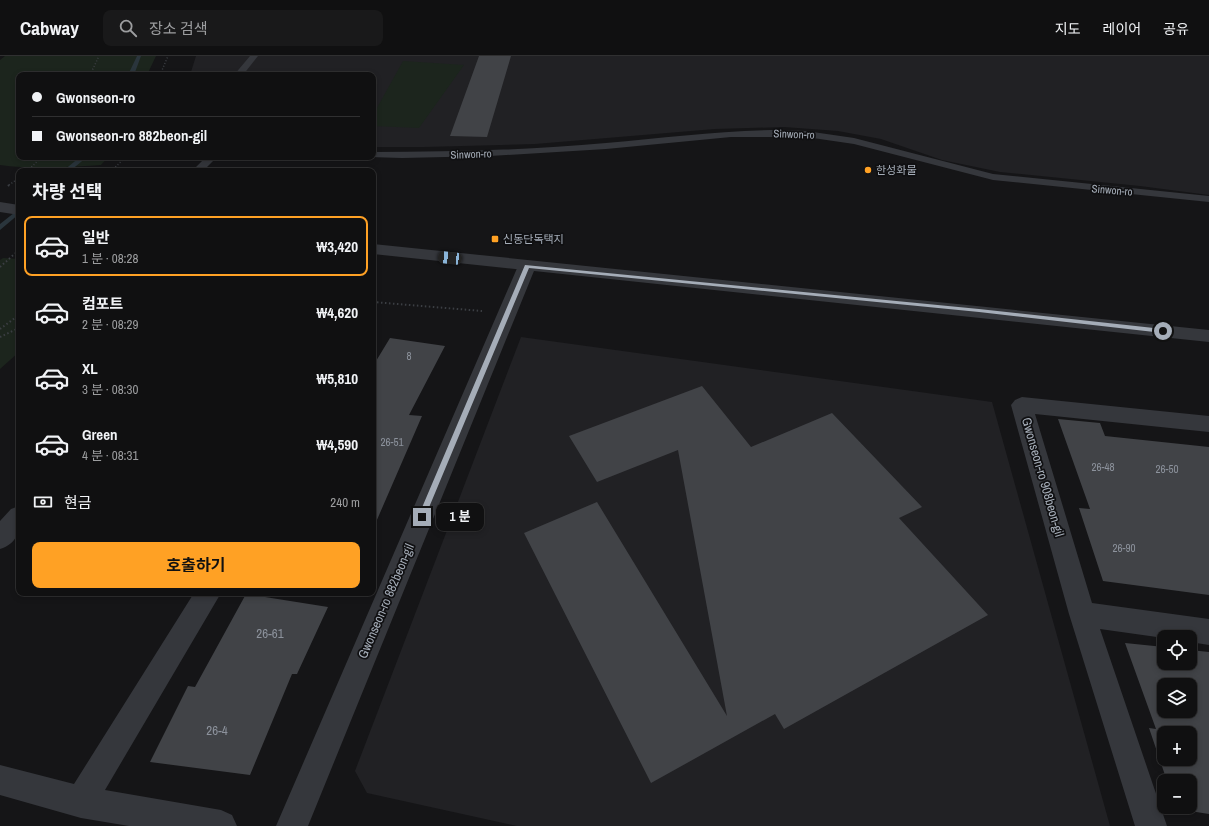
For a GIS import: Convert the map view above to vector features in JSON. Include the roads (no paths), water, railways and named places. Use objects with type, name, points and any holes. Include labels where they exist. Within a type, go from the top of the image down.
[{"type":"street","points":[[0,207],[16,210]]},
{"type":"street","points":[[376,249],[1209,336]]},
{"type":"street","name":"Gwonseon-ro 882beon-gil","points":[[292,826],[527,266]]},
{"type":"street","name":"Gwonseon-ro 908beon-gil","points":[[1151,826],[1082,614],[1022,405],[1209,424]]},
{"type":"street","points":[[0,539],[16,520]]},
{"type":"street","points":[[82,802],[206,596]]},
{"type":"street","points":[[1082,614],[1209,632]]},
{"type":"street","points":[[0,780],[82,802],[221,826]]},
{"type":"lane","points":[[241,72],[254,56]]},
{"type":"lane","name":"Sinwon-ro","points":[[376,155],[527,152],[733,135],[804,134],[834,137],[860,142],[969,172],[993,177],[1209,199]]},
{"type":"lane","points":[[200,168],[209,160]]},
{"type":"waterway","points":[[132,72],[139,56]]},
{"type":"waterway","points":[[70,168],[80,160]]},
{"type":"waterway","points":[[0,228],[16,214]]},
{"type":"place","name":"한성화물","points":[[868,170]]},
{"type":"place","name":"신동단독택지","points":[[495,239]]}]
